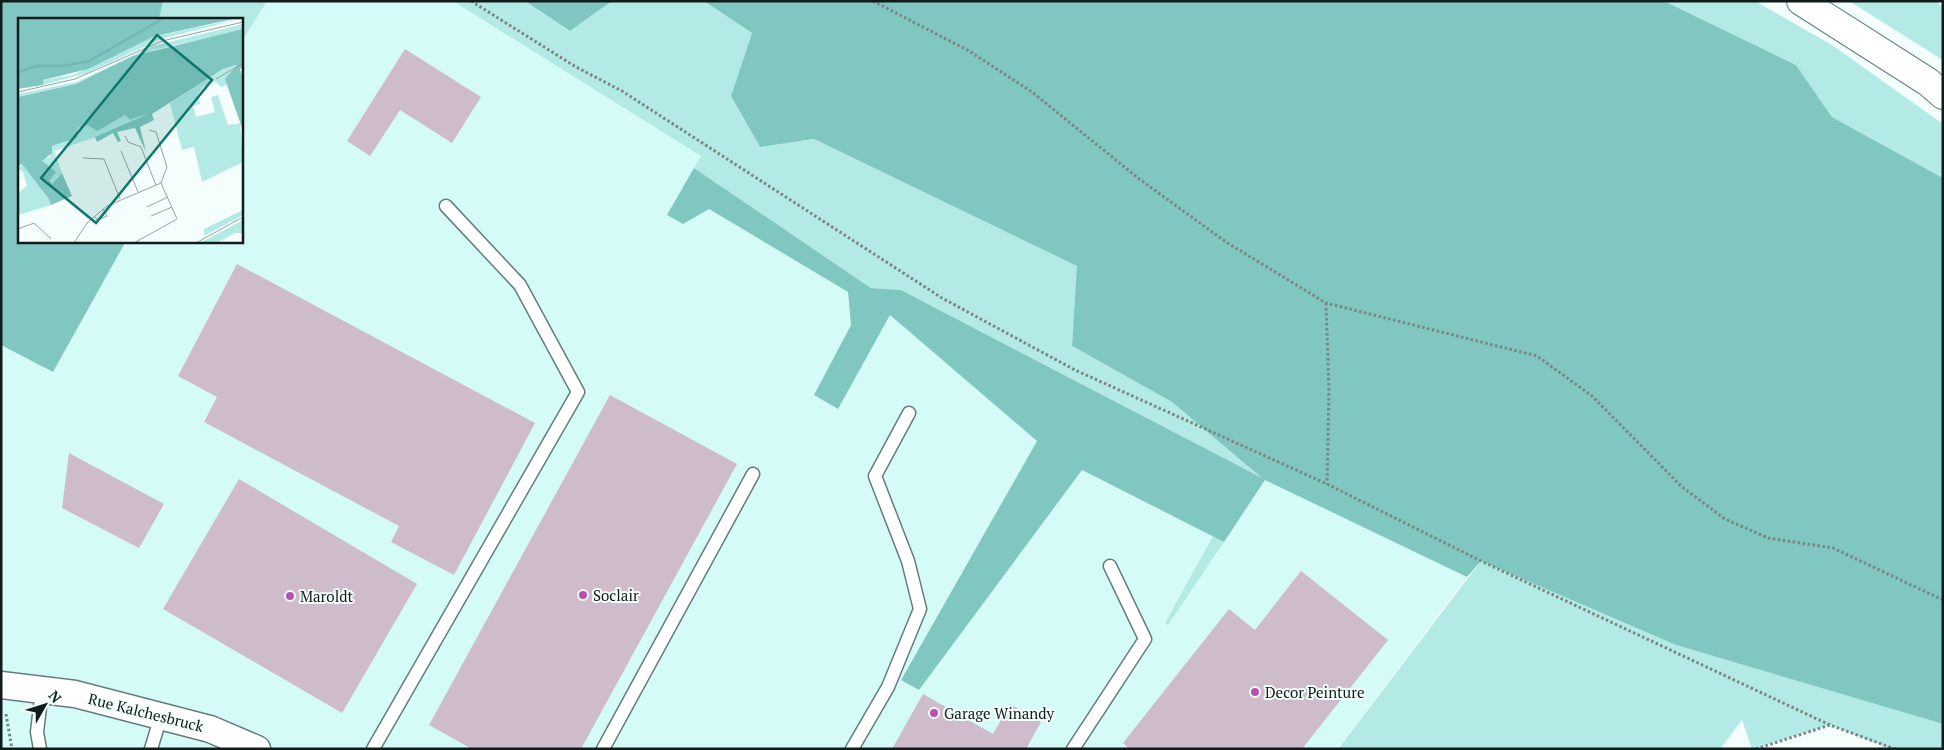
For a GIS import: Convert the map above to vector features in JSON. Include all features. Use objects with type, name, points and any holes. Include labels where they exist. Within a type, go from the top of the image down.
[{"type":"main road","points":[[1801,1],[1928,82],[1943,95]]},
{"type":"street","name":"Rue Kalchesbruck","points":[[1,685],[75,694],[210,729],[257,749]]},
{"type":"lane","points":[[373,749],[578,392],[520,284],[446,206]]},
{"type":"lane","points":[[852,749],[888,687],[920,609],[908,561],[875,476],[909,412]]},
{"type":"lane","points":[[603,749],[753,474]]},
{"type":"lane","points":[[1073,749],[1145,639],[1110,566]]},
{"type":"lane","points":[[40,749],[37,732],[42,690]]},
{"type":"lane","points":[[151,749],[161,716]]},
{"type":"path","points":[[471,1],[576,67],[622,92],[942,298],[1075,370],[1328,484],[1481,561],[1830,725],[1895,749]]},
{"type":"path","points":[[873,1],[969,51],[1032,92],[1138,178],[1226,242],[1326,303],[1537,356],[1592,396],[1682,487],[1725,519],[1768,538],[1833,548],[1943,600]]},
{"type":"path","points":[[1326,303],[1329,390],[1328,484]]},
{"type":"path","points":[[5,711],[12,749]]},
{"type":"path","points":[[1756,749],[1830,725]]},
{"type":"path","points":[[1878,749],[1882,744]]},
{"type":"shaded area","points":[[1,1],[163,1],[159,18],[18,18],[18,242],[125,242],[53,372],[1,345]]},
{"type":"shaded area","points":[[163,1],[267,1],[242,41],[242,18],[159,18]]},
{"type":"shaded area","points":[[267,1],[453,1],[701,156],[668,215],[683,224],[709,209],[848,292],[851,325],[814,395],[838,408],[890,315],[1037,441],[901,679],[919,690],[1081,470],[1213,536],[1165,623],[1168,625],[1265,480],[1467,577],[1337,749],[1,749],[1,345],[53,372],[125,242],[242,242],[242,41]]},
{"type":"shaded area","points":[[453,1],[525,1],[570,31],[612,1],[704,1],[752,33],[731,96],[760,147],[814,139],[1078,266],[1072,346],[1172,402],[1265,480],[901,290],[871,288],[694,168],[701,156]]},
{"type":"shaded area","points":[[525,1],[612,1],[570,31]]},
{"type":"shaded area","points":[[704,1],[1664,1],[1796,65],[1832,117],[1943,178],[1943,724],[1676,645],[1481,561],[1467,577],[1265,480],[1224,542],[1082,470],[919,690],[901,680],[1037,441],[890,315],[838,409],[814,395],[851,325],[848,292],[709,209],[683,224],[667,215],[694,168],[871,288],[901,290],[1262,478],[1172,402],[1072,346],[1077,266],[814,139],[760,147],[731,96],[752,33]]},
{"type":"shaded area","points":[[1664,1],[1755,1],[1832,45],[1943,124],[1943,178],[1832,117],[1796,65]]},
{"type":"shaded area","points":[[1849,1],[1936,1],[1943,8],[1943,60]]},
{"type":"shaded area","points":[[1213,536],[1224,542],[1168,625],[1165,623]]},
{"type":"shaded area","points":[[1481,561],[1676,645],[1943,724],[1943,749],[1891,749],[1830,725],[1752,749],[1742,720],[1720,749],[1338,749]]},
{"type":"building","points":[[405,49],[481,97],[452,143],[400,110],[370,156],[347,141]]},
{"type":"building","points":[[237,264],[535,423],[454,575],[391,542],[399,526],[204,422],[217,397],[178,376]]},
{"type":"building","name":"Soclair","points":[[610,395],[737,464],[581,749],[472,749],[429,725]]},
{"type":"building","points":[[69,453],[164,504],[139,548],[62,508]]},
{"type":"building","points":[[239,479],[417,584],[342,713],[163,609]]},
{"type":"building","name":"Decor Peinture","points":[[1301,571],[1388,640],[1302,749],[1130,749],[1123,743],[1229,609],[1255,630]]},
{"type":"building","name":"Garage Winandy","points":[[923,694],[993,734],[1010,704],[1041,722],[1026,749],[892,749]]},
{"type":"place","name":"Soclair","points":[[583,595]]},
{"type":"place","name":"Maroldt","points":[[290,596]]},
{"type":"place","name":"Decor Peinture","points":[[1255,692]]},
{"type":"place","name":"Garage Winandy","points":[[934,713]]}]
